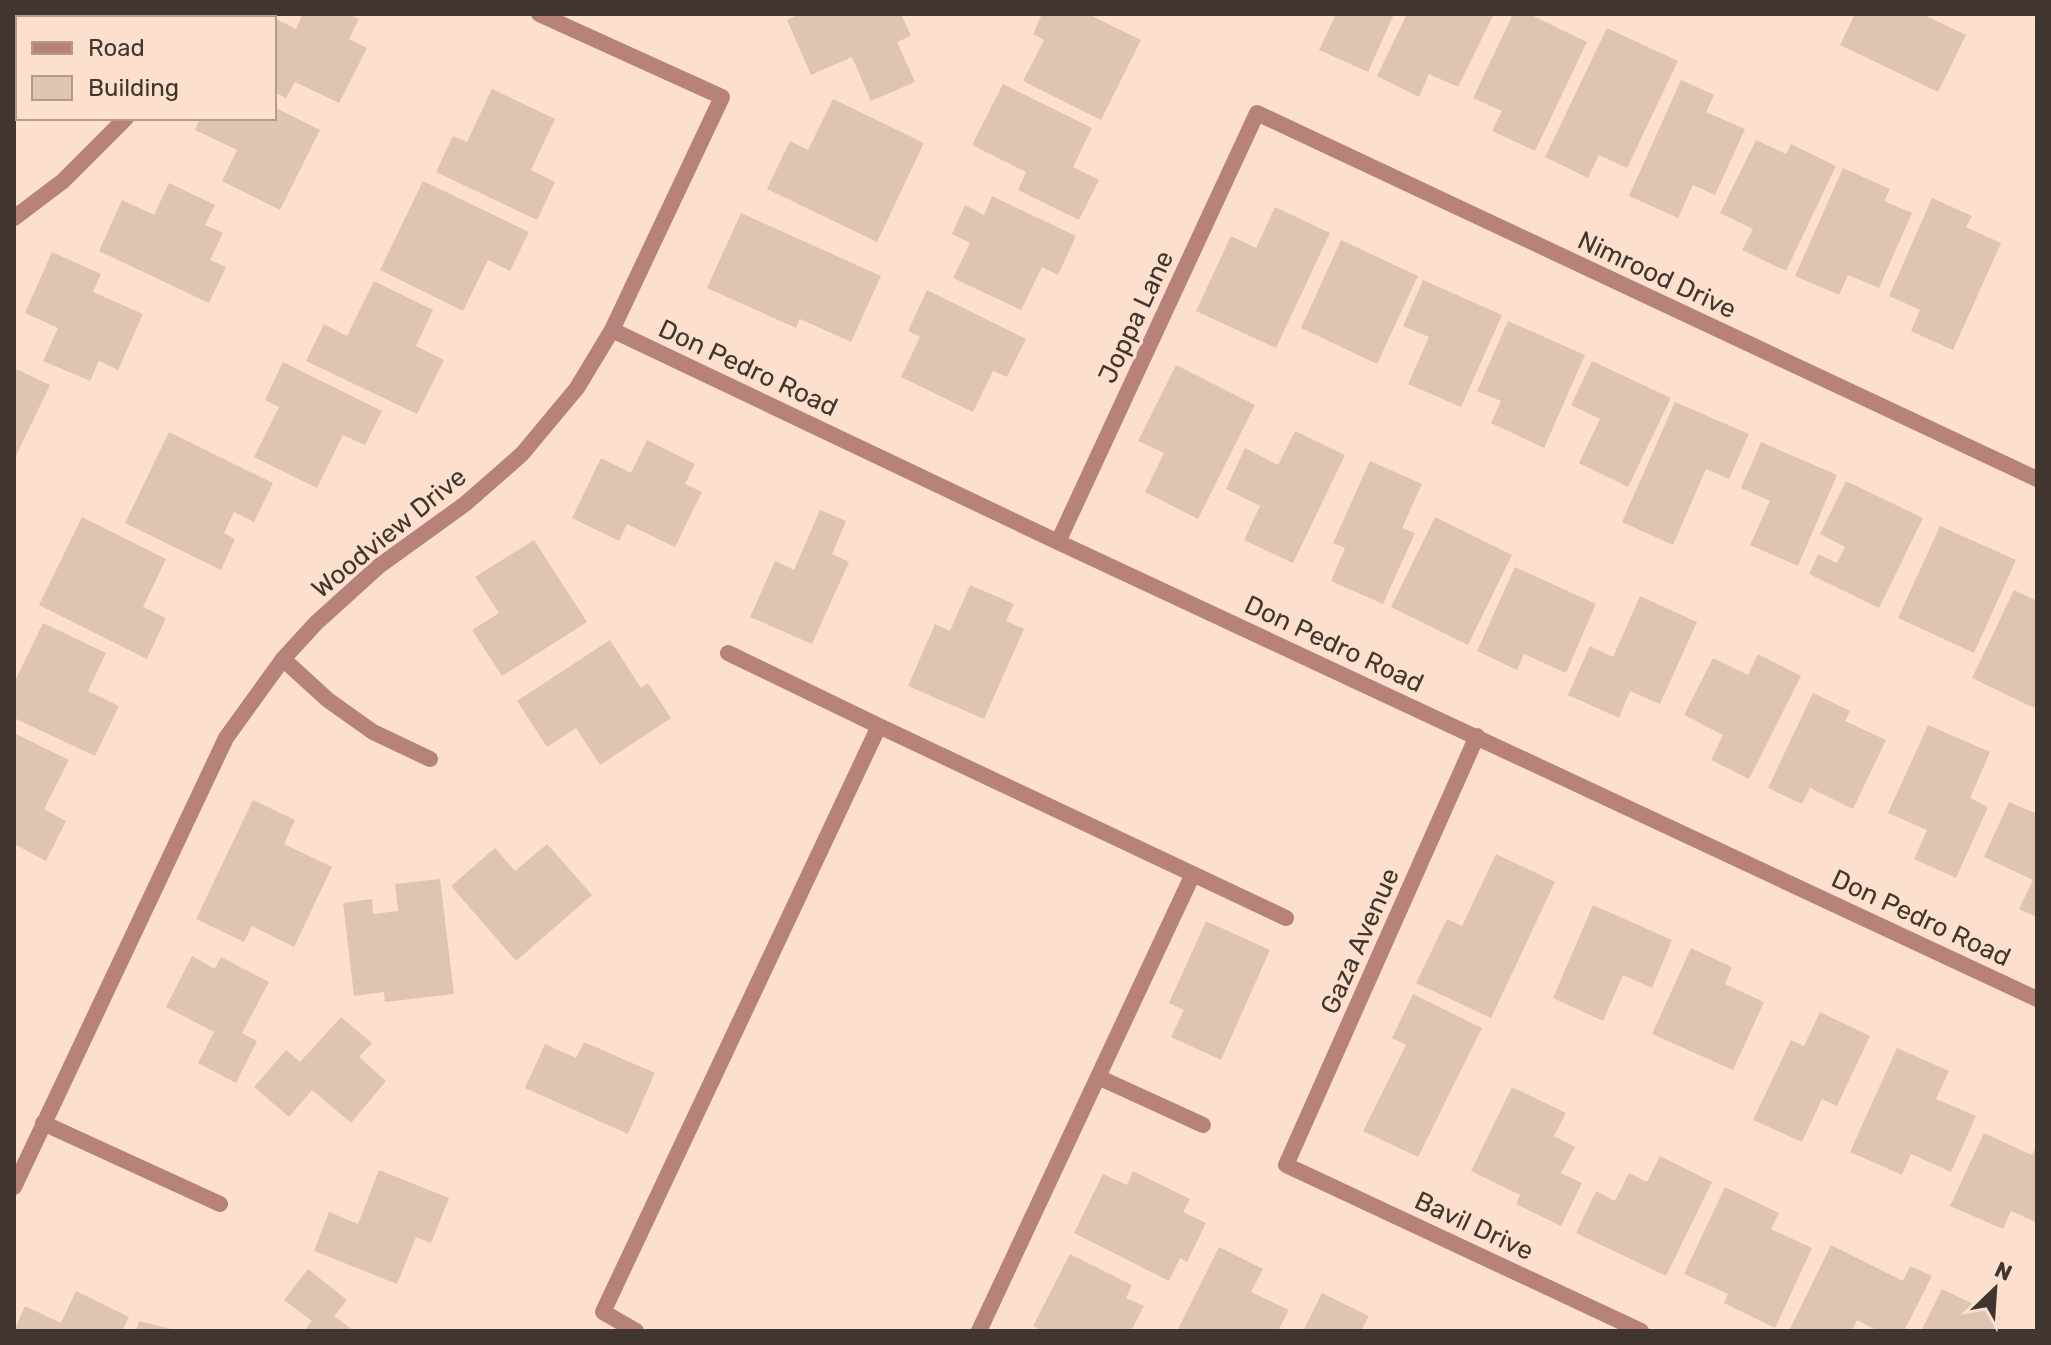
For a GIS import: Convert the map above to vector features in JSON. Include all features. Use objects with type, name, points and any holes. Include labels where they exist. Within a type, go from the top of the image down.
[{"type":"street","name":"Woodview Drive","points":[[14,1187],[226,738],[283,659],[316,623],[379,566],[465,504],[522,454],[577,388],[612,330],[722,97],[539,14]]},
{"type":"street","name":"Nimrood Drive","points":[[1257,113],[2037,479]]},
{"type":"street","name":"Joppa Lane","points":[[1058,542],[1257,113]]},
{"type":"street","points":[[14,218],[63,181],[124,120]]},
{"type":"street","name":"Don Pedro Road","points":[[612,330],[2037,999]]},
{"type":"street","points":[[728,653],[1286,918]]},
{"type":"street","points":[[283,659],[328,700],[373,732],[430,759]]},
{"type":"street","points":[[636,1331],[603,1312],[879,726]]},
{"type":"street","name":"Gaza Avenue","points":[[1286,1165],[1477,736]]},
{"type":"street","points":[[979,1331],[1193,874]]},
{"type":"street","points":[[1098,1077],[1203,1125]]},
{"type":"street","points":[[43,1123],[220,1204]]},
{"type":"street","name":"Bavil Drive","points":[[1286,1165],[1641,1331]]},
{"type":"building","points":[[14,14],[53,14],[16,16],[14,42]]},
{"type":"building","points":[[303,14],[348,14],[359,19],[349,39],[367,48],[339,103],[295,82],[286,98],[276,93],[276,19],[296,29]]},
{"type":"building","points":[[800,14],[901,14],[911,36],[897,42],[915,82],[871,101],[852,57],[811,75],[787,20]]},
{"type":"building","points":[[1042,14],[1088,14],[1141,40],[1101,120],[1023,81],[1044,40],[1033,34]]},
{"type":"building","points":[[1336,14],[1394,14],[1368,72],[1319,50]]},
{"type":"building","points":[[1407,14],[1494,14],[1458,87],[1429,74],[1419,97],[1377,76]]},
{"type":"building","points":[[1513,14],[1529,14],[1587,42],[1535,151],[1492,131],[1502,111],[1473,98]]},
{"type":"building","points":[[1855,14],[1922,14],[1966,35],[1938,92],[1840,45]]},
{"type":"building","points":[[1607,28],[1678,61],[1627,168],[1599,155],[1588,178],[1545,157]]},
{"type":"building","points":[[1681,80],[1714,95],[1706,112],[1745,129],[1715,195],[1693,185],[1678,218],[1629,196]]},
{"type":"building","points":[[1003,84],[1092,128],[1073,167],[1099,180],[1079,220],[1018,190],[1026,172],[972,145]]},
{"type":"building","points":[[492,89],[555,119],[531,170],[555,182],[537,220],[436,172],[453,136],[467,142]]},
{"type":"building","points":[[833,99],[924,143],[877,242],[767,189],[790,141],[808,150]]},
{"type":"building","points":[[276,108],[320,130],[280,210],[222,181],[237,150],[195,130],[199,120],[276,120]]},
{"type":"building","points":[[1756,140],[1786,154],[1791,144],[1836,166],[1786,271],[1742,250],[1753,229],[1720,213]]},
{"type":"building","points":[[1843,168],[1890,189],[1884,201],[1912,213],[1879,288],[1848,275],[1839,295],[1795,276]]},
{"type":"building","points":[[423,181],[529,232],[510,271],[488,260],[463,311],[380,270]]},
{"type":"building","points":[[169,183],[215,205],[205,225],[223,233],[210,260],[226,267],[209,303],[99,251],[122,200],[154,215]]},
{"type":"building","points":[[992,196],[1076,236],[1058,275],[1042,267],[1021,310],[953,278],[970,243],[952,234],[965,205],[984,215]]},
{"type":"building","points":[[1932,198],[1972,216],[1966,227],[2001,243],[1953,350],[1911,331],[1920,310],[1889,296]]},
{"type":"building","points":[[1275,207],[1330,233],[1276,348],[1196,311],[1231,236],[1256,248]]},
{"type":"building","points":[[741,213],[881,276],[851,342],[800,319],[796,328],[707,288]]},
{"type":"building","points":[[1341,240],[1418,276],[1377,364],[1301,328]]},
{"type":"building","points":[[52,252],[101,274],[93,292],[143,314],[118,370],[99,361],[90,381],[43,361],[58,328],[25,313]]},
{"type":"building","points":[[1423,280],[1502,315],[1461,407],[1408,384],[1429,337],[1403,326]]},
{"type":"building","points":[[374,281],[433,310],[416,346],[444,360],[417,414],[306,361],[324,324],[347,336]]},
{"type":"building","points":[[927,290],[1026,339],[1007,377],[993,371],[973,412],[901,377],[920,337],[908,331]]},
{"type":"building","points":[[1508,321],[1585,355],[1544,448],[1491,423],[1501,401],[1477,391]]},
{"type":"building","points":[[1592,361],[1671,398],[1628,487],[1579,463],[1600,419],[1571,405]]},
{"type":"building","points":[[283,362],[382,411],[365,445],[343,435],[317,488],[254,457],[279,407],[265,400]]},
{"type":"building","points":[[1176,365],[1255,405],[1198,519],[1145,492],[1164,453],[1138,441]]},
{"type":"building","points":[[14,368],[50,385],[14,460]]},
{"type":"building","points":[[1675,402],[1749,434],[1729,479],[1706,469],[1673,545],[1622,522]]},
{"type":"building","points":[[1295,431],[1345,455],[1293,563],[1244,540],[1260,506],[1226,489],[1245,448],[1278,465]]},
{"type":"building","points":[[169,432],[273,483],[254,522],[234,512],[224,533],[235,539],[221,570],[125,523]]},
{"type":"building","points":[[647,440],[695,464],[685,484],[702,492],[675,547],[627,524],[619,541],[572,518],[601,458],[631,473]]},
{"type":"building","points":[[1761,442],[1837,475],[1798,566],[1750,545],[1770,501],[1741,488]]},
{"type":"building","points":[[1370,461],[1422,484],[1402,528],[1415,533],[1383,604],[1331,581],[1345,548],[1333,543]]},
{"type":"building","points":[[1846,481],[1923,518],[1879,608],[1809,574],[1818,554],[1837,563],[1845,547],[1820,534]]},
{"type":"building","points":[[820,510],[846,521],[832,554],[849,562],[812,644],[750,617],[775,561],[794,570]]},
{"type":"building","points":[[82,517],[166,559],[143,607],[166,618],[147,659],[39,605]]},
{"type":"building","points":[[1435,517],[1512,555],[1468,645],[1391,607]]},
{"type":"building","points":[[1940,526],[2016,560],[1974,653],[1898,618]]},
{"type":"building","points":[[534,540],[587,622],[502,676],[472,630],[499,613],[475,577]]},
{"type":"building","points":[[1515,567],[1596,604],[1566,673],[1524,654],[1517,670],[1477,651]]},
{"type":"building","points":[[970,585],[1014,604],[1006,621],[1024,629],[984,719],[908,686],[935,624],[950,631]]},
{"type":"building","points":[[2014,590],[2037,601],[2037,701],[2034,708],[1972,678]]},
{"type":"building","points":[[1640,596],[1697,622],[1660,704],[1630,691],[1619,718],[1568,695],[1590,646],[1613,657]]},
{"type":"building","points":[[43,623],[106,653],[88,691],[119,706],[95,756],[14,718],[14,683]]},
{"type":"building","points":[[610,640],[641,688],[648,683],[671,718],[600,765],[576,728],[547,747],[517,701]]},
{"type":"building","points":[[1758,654],[1801,676],[1749,779],[1711,760],[1723,735],[1684,715],[1713,658],[1748,675]]},
{"type":"building","points":[[1813,693],[1850,711],[1845,721],[1886,740],[1853,809],[1810,788],[1802,804],[1768,788]]},
{"type":"building","points":[[1928,725],[1990,752],[1970,798],[1988,807],[1956,878],[1914,859],[1927,830],[1888,813]]},
{"type":"building","points":[[14,733],[69,760],[44,809],[66,821],[46,861],[14,844]]},
{"type":"building","points":[[253,800],[295,820],[284,844],[332,867],[294,947],[252,926],[244,942],[196,919]]},
{"type":"building","points":[[2009,802],[2037,814],[2037,917],[2019,909],[2033,880],[1984,857]]},
{"type":"building","points":[[547,844],[592,895],[516,961],[451,886],[495,848],[515,871]]},
{"type":"building","points":[[1496,854],[1555,882],[1491,1018],[1416,983],[1447,919],[1462,926]]},
{"type":"building","points":[[440,879],[454,994],[385,1002],[384,992],[354,996],[343,903],[372,899],[373,914],[398,911],[395,884]]},
{"type":"building","points":[[1593,905],[1672,940],[1652,988],[1623,975],[1603,1021],[1553,998]]},
{"type":"building","points":[[1206,921],[1270,950],[1221,1060],[1171,1037],[1184,1010],[1169,1003]]},
{"type":"building","points":[[1691,948],[1732,967],[1725,984],[1764,1002],[1733,1070],[1652,1034]]},
{"type":"building","points":[[192,956],[215,969],[221,957],[269,982],[242,1033],[257,1041],[236,1083],[198,1063],[214,1032],[166,1007]]},
{"type":"building","points":[[1413,994],[1482,1028],[1418,1157],[1363,1131],[1406,1045],[1392,1038]]},
{"type":"building","points":[[1820,1012],[1870,1036],[1837,1106],[1822,1099],[1802,1142],[1753,1120],[1791,1040],[1804,1046]]},
{"type":"building","points":[[341,1017],[372,1043],[359,1057],[386,1081],[351,1123],[312,1090],[289,1117],[254,1087],[286,1050],[300,1062]]},
{"type":"building","points":[[584,1042],[655,1073],[628,1134],[525,1088],[545,1044],[576,1058]]},
{"type":"building","points":[[1897,1048],[1949,1071],[1936,1099],[1976,1116],[1951,1172],[1911,1154],[1902,1175],[1850,1152]]},
{"type":"building","points":[[1512,1087],[1566,1113],[1554,1136],[1575,1147],[1561,1173],[1582,1183],[1561,1226],[1516,1204],[1520,1195],[1471,1171]]},
{"type":"building","points":[[1984,1133],[2032,1155],[2037,1145],[2037,1223],[2011,1211],[2003,1229],[1950,1206]]},
{"type":"building","points":[[1660,1156],[1712,1182],[1666,1276],[1576,1233],[1596,1191],[1615,1201],[1629,1173],[1647,1182]]},
{"type":"building","points":[[379,1170],[449,1198],[431,1243],[416,1237],[397,1284],[314,1251],[329,1212],[358,1224]]},
{"type":"building","points":[[1133,1171],[1190,1199],[1183,1212],[1206,1223],[1187,1262],[1180,1258],[1169,1281],[1074,1233],[1103,1174],[1127,1185]]},
{"type":"building","points":[[1725,1187],[1779,1213],[1771,1229],[1812,1248],[1775,1328],[1724,1303],[1728,1294],[1684,1274]]},
{"type":"building","points":[[1831,1245],[1903,1281],[1910,1266],[1932,1276],[1904,1331],[1878,1331],[1857,1320],[1852,1331],[1789,1331]]},
{"type":"building","points":[[1219,1247],[1263,1269],[1251,1292],[1289,1310],[1278,1331],[1177,1331]]},
{"type":"building","points":[[1070,1254],[1132,1285],[1126,1298],[1144,1306],[1131,1331],[1043,1331],[1033,1326]]},
{"type":"building","points":[[308,1269],[347,1300],[334,1316],[354,1331],[304,1331],[312,1321],[284,1300]]},
{"type":"building","points":[[1942,1289],[2000,1317],[1993,1331],[1921,1331]]},
{"type":"building","points":[[76,1291],[129,1317],[122,1331],[14,1331],[25,1306],[61,1323]]},
{"type":"building","points":[[1322,1293],[1369,1316],[1361,1331],[1303,1331]]},
{"type":"building","points":[[139,1321],[175,1330],[136,1331]]}]
